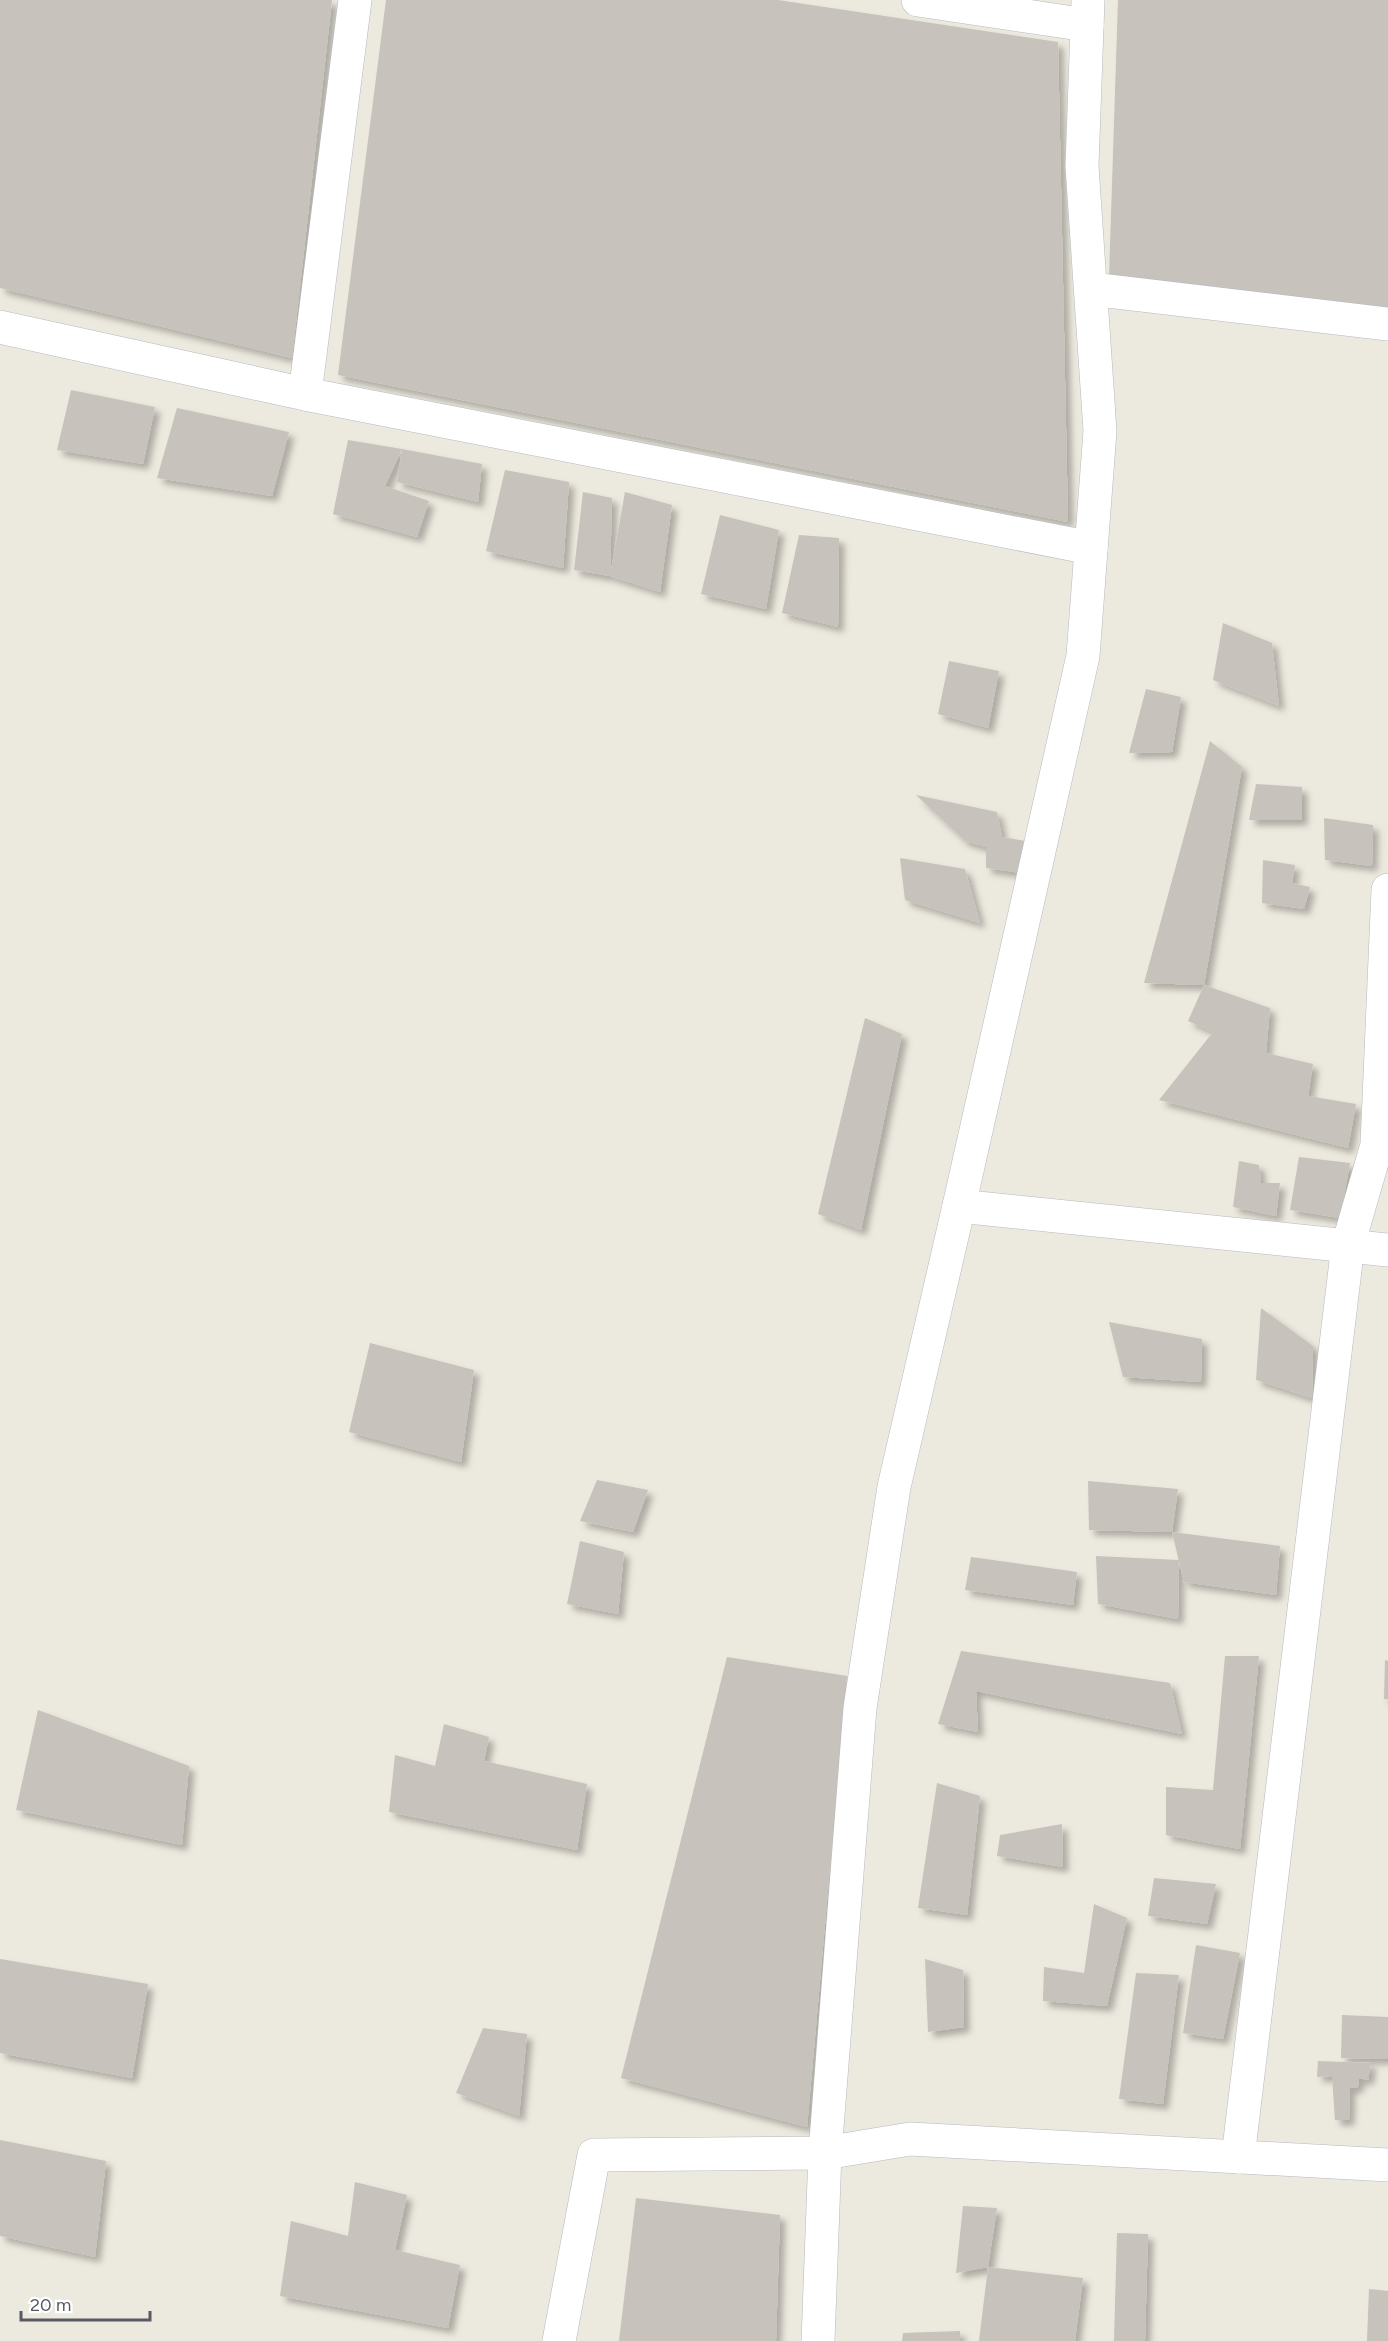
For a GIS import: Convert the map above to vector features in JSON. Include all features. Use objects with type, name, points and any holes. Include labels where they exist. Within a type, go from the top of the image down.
[{"type":"street","points":[[305,394],[355,0]]},
{"type":"street","points":[[818,2341],[825,2153],[860,1708],[894,1487],[1083,656],[1100,431],[1082,166],[1088,13],[918,0]]},
{"type":"street","points":[[1090,289],[1388,324]]},
{"type":"street","points":[[0,327],[305,394],[1091,548]]},
{"type":"street","points":[[1238,2157],[1348,1245],[1377,1145],[1388,890]]},
{"type":"street","points":[[959,1206],[1388,1250]]},
{"type":"street","points":[[559,2341],[594,2155],[825,2153],[910,2139],[1388,2165]]},
{"type":"building","points":[[0,0],[332,0],[292,358],[0,288]]},
{"type":"building","points":[[386,0],[778,0],[1058,42],[1068,522],[338,375]]},
{"type":"building","points":[[1118,0],[1388,0],[1388,309],[1109,277]]},
{"type":"building","points":[[71,390],[155,407],[143,464],[57,450]]},
{"type":"building","points":[[177,408],[289,432],[272,496],[157,478]]},
{"type":"building","points":[[348,440],[402,449],[385,486],[429,501],[417,537],[333,514]]},
{"type":"building","points":[[402,449],[482,464],[478,502],[397,482]]},
{"type":"building","points":[[505,470],[569,482],[563,568],[486,551]]},
{"type":"building","points":[[583,492],[612,498],[610,576],[574,570]]},
{"type":"building","points":[[625,492],[672,505],[660,592],[610,576]]},
{"type":"building","points":[[720,515],[779,530],[766,609],[701,594]]},
{"type":"building","points":[[799,535],[839,538],[838,627],[782,613]]},
{"type":"building","points":[[1223,623],[1272,643],[1279,706],[1213,680]]},
{"type":"building","points":[[949,661],[999,671],[988,728],[938,714]]},
{"type":"building","points":[[1146,689],[1181,697],[1172,752],[1129,753]]},
{"type":"building","points":[[1210,741],[1242,767],[1204,985],[1144,983]]},
{"type":"building","points":[[1256,784],[1302,787],[1302,820],[1249,820]]},
{"type":"building","points":[[916,795],[997,812],[1002,837],[1031,842],[1021,873],[986,868],[986,847],[965,841]]},
{"type":"building","points":[[1324,818],[1373,825],[1372,866],[1325,860]]},
{"type":"building","points":[[900,858],[965,869],[980,923],[905,900]]},
{"type":"building","points":[[1263,860],[1295,865],[1292,883],[1310,887],[1304,909],[1262,903]]},
{"type":"building","points":[[1204,985],[1270,1008],[1266,1053],[1313,1064],[1308,1096],[1356,1104],[1348,1148],[1159,1100],[1213,1032],[1188,1021]]},
{"type":"building","points":[[865,1018],[902,1034],[861,1230],[818,1214]]},
{"type":"building","points":[[1299,1157],[1350,1163],[1340,1218],[1290,1210]]},
{"type":"building","points":[[1239,1161],[1259,1165],[1261,1183],[1280,1183],[1276,1216],[1233,1207]]},
{"type":"building","points":[[1261,1308],[1313,1346],[1312,1398],[1256,1380]]},
{"type":"building","points":[[1109,1322],[1202,1339],[1201,1382],[1123,1377]]},
{"type":"building","points":[[370,1343],[474,1370],[461,1462],[349,1432]]},
{"type":"building","points":[[597,1480],[648,1490],[633,1532],[580,1521]]},
{"type":"building","points":[[1088,1481],[1178,1489],[1172,1532],[1089,1530]]},
{"type":"building","points":[[1172,1532],[1280,1546],[1276,1595],[1184,1582]]},
{"type":"building","points":[[580,1541],[624,1552],[618,1614],[567,1604]]},
{"type":"building","points":[[1096,1556],[1179,1560],[1178,1619],[1098,1604]]},
{"type":"building","points":[[971,1557],[1077,1572],[1073,1605],[965,1590]]},
{"type":"building","points":[[961,1651],[1170,1683],[1182,1734],[976,1691],[978,1732],[938,1724]]},
{"type":"building","points":[[1225,1656],[1259,1656],[1240,1849],[1166,1835],[1166,1787],[1213,1790]]},
{"type":"building","points":[[727,1657],[847,1676],[807,2127],[621,2078]]},
{"type":"building","points":[[1385,1660],[1388,1661],[1388,1699],[1384,1699]]},
{"type":"building","points":[[38,1710],[189,1766],[182,1845],[16,1810]]},
{"type":"building","points":[[444,1724],[489,1737],[484,1761],[587,1784],[577,1850],[389,1812],[395,1755],[435,1766]]},
{"type":"building","points":[[937,1783],[980,1796],[967,1915],[918,1908]]},
{"type":"building","points":[[1062,1824],[1063,1867],[997,1856],[1000,1835]]},
{"type":"building","points":[[1154,1878],[1216,1884],[1207,1924],[1148,1916]]},
{"type":"building","points":[[1094,1904],[1127,1918],[1107,2006],[1043,2001],[1044,1967],[1084,1973]]},
{"type":"building","points":[[1196,1945],[1240,1953],[1223,2039],[1183,2033]]},
{"type":"building","points":[[0,1959],[148,1984],[132,2078],[0,2053]]},
{"type":"building","points":[[925,1959],[963,1970],[964,2027],[928,2032]]},
{"type":"building","points":[[1136,1973],[1179,1975],[1163,2104],[1119,2099]]},
{"type":"building","points":[[1342,2015],[1388,2017],[1388,2059],[1341,2058]]},
{"type":"building","points":[[483,2028],[527,2034],[519,2116],[456,2093]]},
{"type":"building","points":[[1318,2061],[1371,2063],[1368,2080],[1359,2078],[1358,2087],[1350,2088],[1349,2120],[1335,2120],[1332,2076],[1317,2077]]},
{"type":"building","points":[[0,2140],[106,2161],[95,2257],[0,2236]]},
{"type":"building","points":[[355,2182],[407,2195],[395,2250],[460,2265],[448,2328],[280,2296],[291,2221],[348,2236]]},
{"type":"building","points":[[636,2198],[780,2215],[776,2341],[619,2341]]},
{"type":"building","points":[[963,2206],[997,2208],[988,2267],[956,2273]]},
{"type":"building","points":[[1117,2233],[1148,2234],[1145,2341],[1114,2341]]},
{"type":"building","points":[[988,2267],[1083,2278],[1075,2341],[979,2341]]},
{"type":"building","points":[[1369,2289],[1388,2291],[1388,2341],[1367,2341]]},
{"type":"building","points":[[960,2331],[960,2341],[902,2341],[903,2333]]}]
